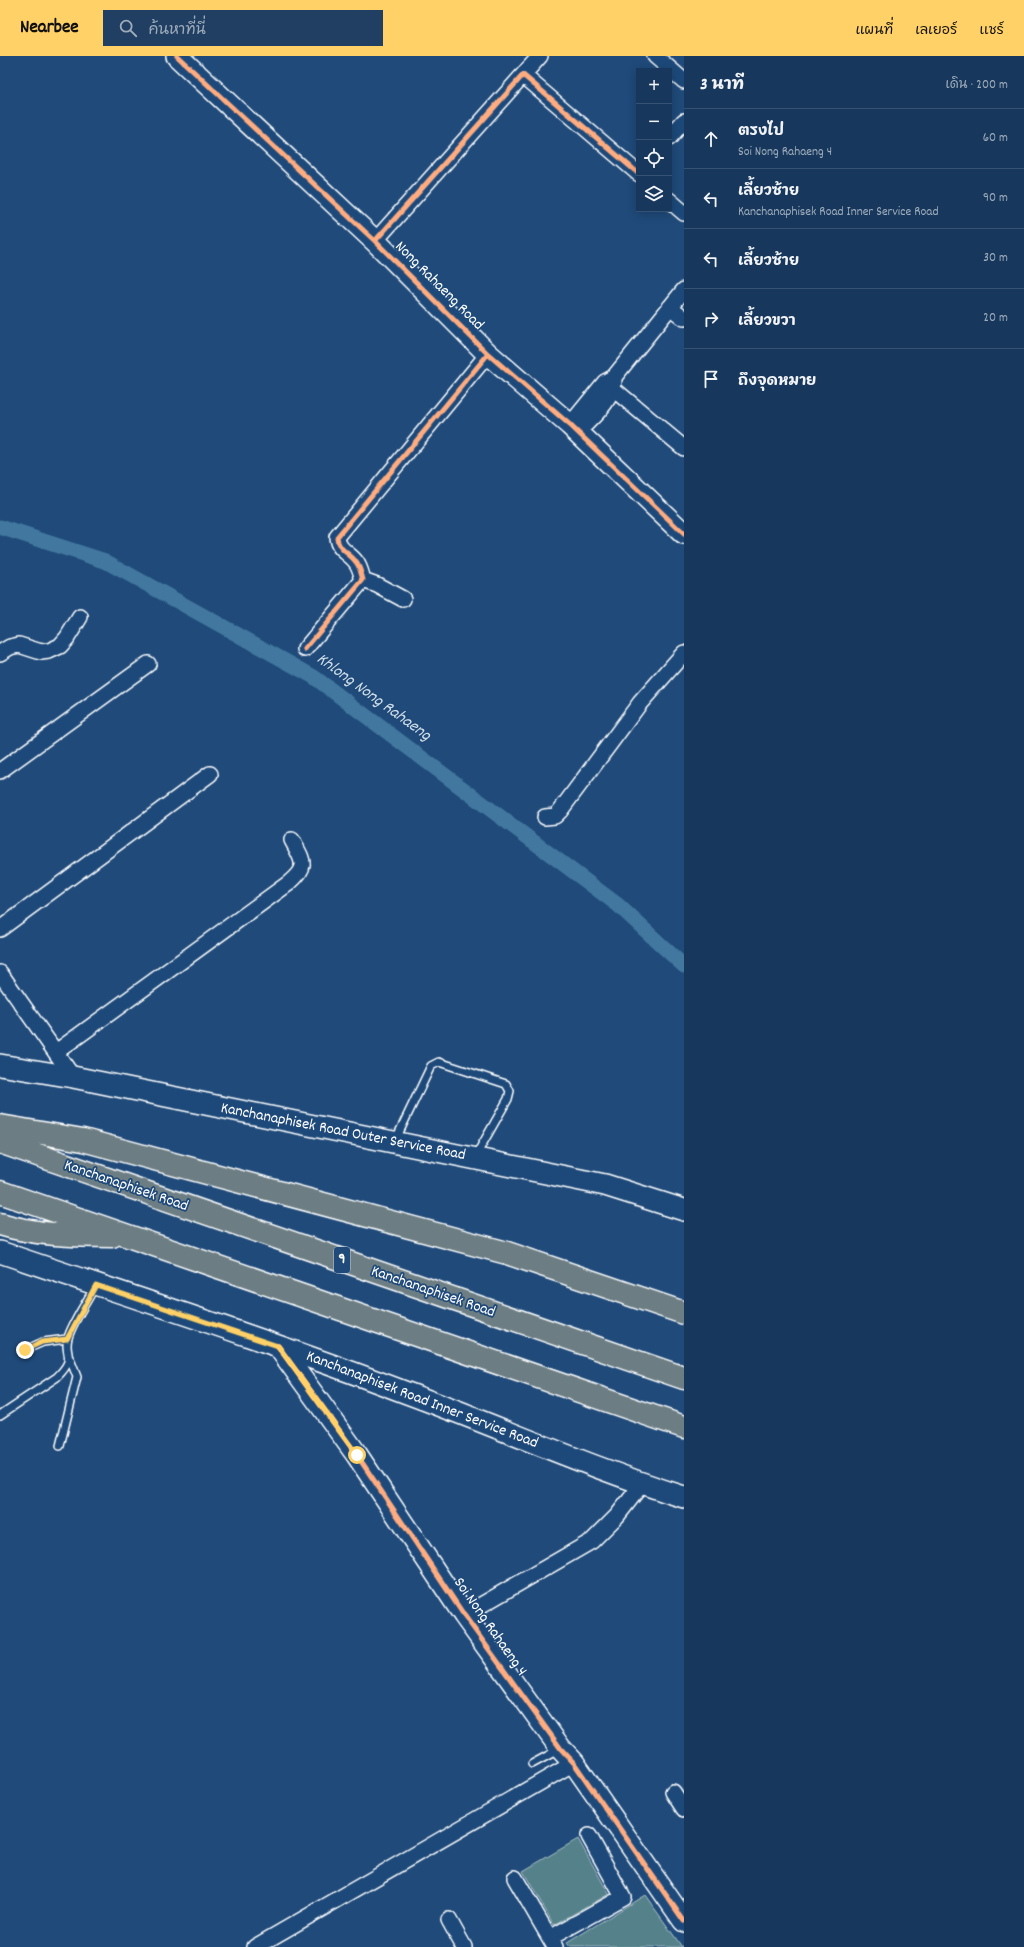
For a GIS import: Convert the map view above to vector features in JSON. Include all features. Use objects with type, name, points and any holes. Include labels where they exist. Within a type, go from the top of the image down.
[{"type":"highway","points":[[0,1126],[84,1140],[507,1253],[684,1313]]},
{"type":"highway","name":"Kanchanaphisek Road","points":[[0,1142],[684,1378]]},
{"type":"highway","points":[[0,1192],[684,1427]]},
{"type":"highway","points":[[0,1224],[14,1228],[71,1236],[129,1236]]},
{"type":"main road","name":"Nong Rahaeng Road","points":[[177,56],[376,240],[488,354],[574,428],[684,534]]},
{"type":"main road","name":"Kanchanaphisek Road Outer Service Road","points":[[0,1065],[73,1077],[605,1185],[684,1210]]},
{"type":"main road","name":"Kanchanaphisek Road Inner Service Road","points":[[0,1252],[278,1346],[408,1393],[642,1484],[684,1497]]},
{"type":"main road","name":"Soi Nong Rahaeng 4","points":[[278,1346],[357,1455],[464,1615],[568,1756],[684,1921]]},
{"type":"street","points":[[376,240],[540,56]]},
{"type":"street","points":[[655,56],[684,81]]},
{"type":"street","points":[[523,75],[636,171]]},
{"type":"street","points":[[672,135],[684,121]]},
{"type":"street","points":[[672,203],[684,213]]},
{"type":"street","points":[[574,428],[684,290]]},
{"type":"street","points":[[670,307],[684,318]]},
{"type":"street","points":[[363,580],[360,567],[355,560],[342,550],[338,544],[337,537],[488,354]]},
{"type":"street","points":[[611,382],[684,448]]},
{"type":"street","points":[[363,580],[377,585],[403,599]]},
{"type":"street","points":[[305,649],[363,580]]},
{"type":"street","points":[[0,653],[10,647],[19,646],[41,652],[50,651],[60,646],[67,638],[80,617]]},
{"type":"street","points":[[545,817],[555,816],[560,811],[640,704],[684,653]]},
{"type":"street","points":[[0,771],[148,664]]},
{"type":"street","points":[[0,929],[210,774]]},
{"type":"street","points":[[56,1052],[301,873],[303,865],[300,855],[292,840]]},
{"type":"street","points":[[0,973],[73,1077]]},
{"type":"street","points":[[464,1615],[592,1541],[612,1522],[642,1484]]},
{"type":"street","points":[[255,1947],[568,1756]]},
{"type":"street","points":[[673,1792],[684,1809]]},
{"type":"street","points":[[515,1878],[552,1942],[623,1897],[589,1836]]},
{"type":"street","points":[[449,1920],[464,1947]]},
{"type":"lane","points":[[394,1142],[431,1066],[438,1062],[506,1084],[510,1091],[508,1099],[474,1159]]},
{"type":"lane","points":[[60,1446],[77,1377],[70,1359],[67,1339],[96,1285]]},
{"type":"lane","points":[[25,1350],[42,1342],[67,1339]]},
{"type":"lane","points":[[0,1415],[57,1377],[70,1359]]},
{"type":"lane","points":[[532,1764],[568,1756]]},
{"type":"green space","points":[[578,1839],[609,1894],[554,1925],[523,1871]]},
{"type":"green space","points":[[645,1895],[682,1947],[570,1947],[567,1943]]},
{"type":"waterway","name":"Khlong Nong Rahaeng","points":[[0,527],[105,561],[314,677],[618,905],[684,966]]},
{"type":"cycle path","points":[[177,56],[375,241],[488,354],[570,425],[684,534]]},
{"type":"cycle path","points":[[375,241],[523,75],[636,171]]},
{"type":"cycle path","points":[[305,649],[363,580],[357,564],[339,545],[337,537],[488,354]]},
{"type":"cycle path","points":[[278,1346],[357,1455],[464,1615],[561,1749],[574,1763],[684,1921]]},
{"type":"route","points":[[25,1350],[42,1342],[67,1339],[96,1285],[278,1346],[357,1455]]}]
